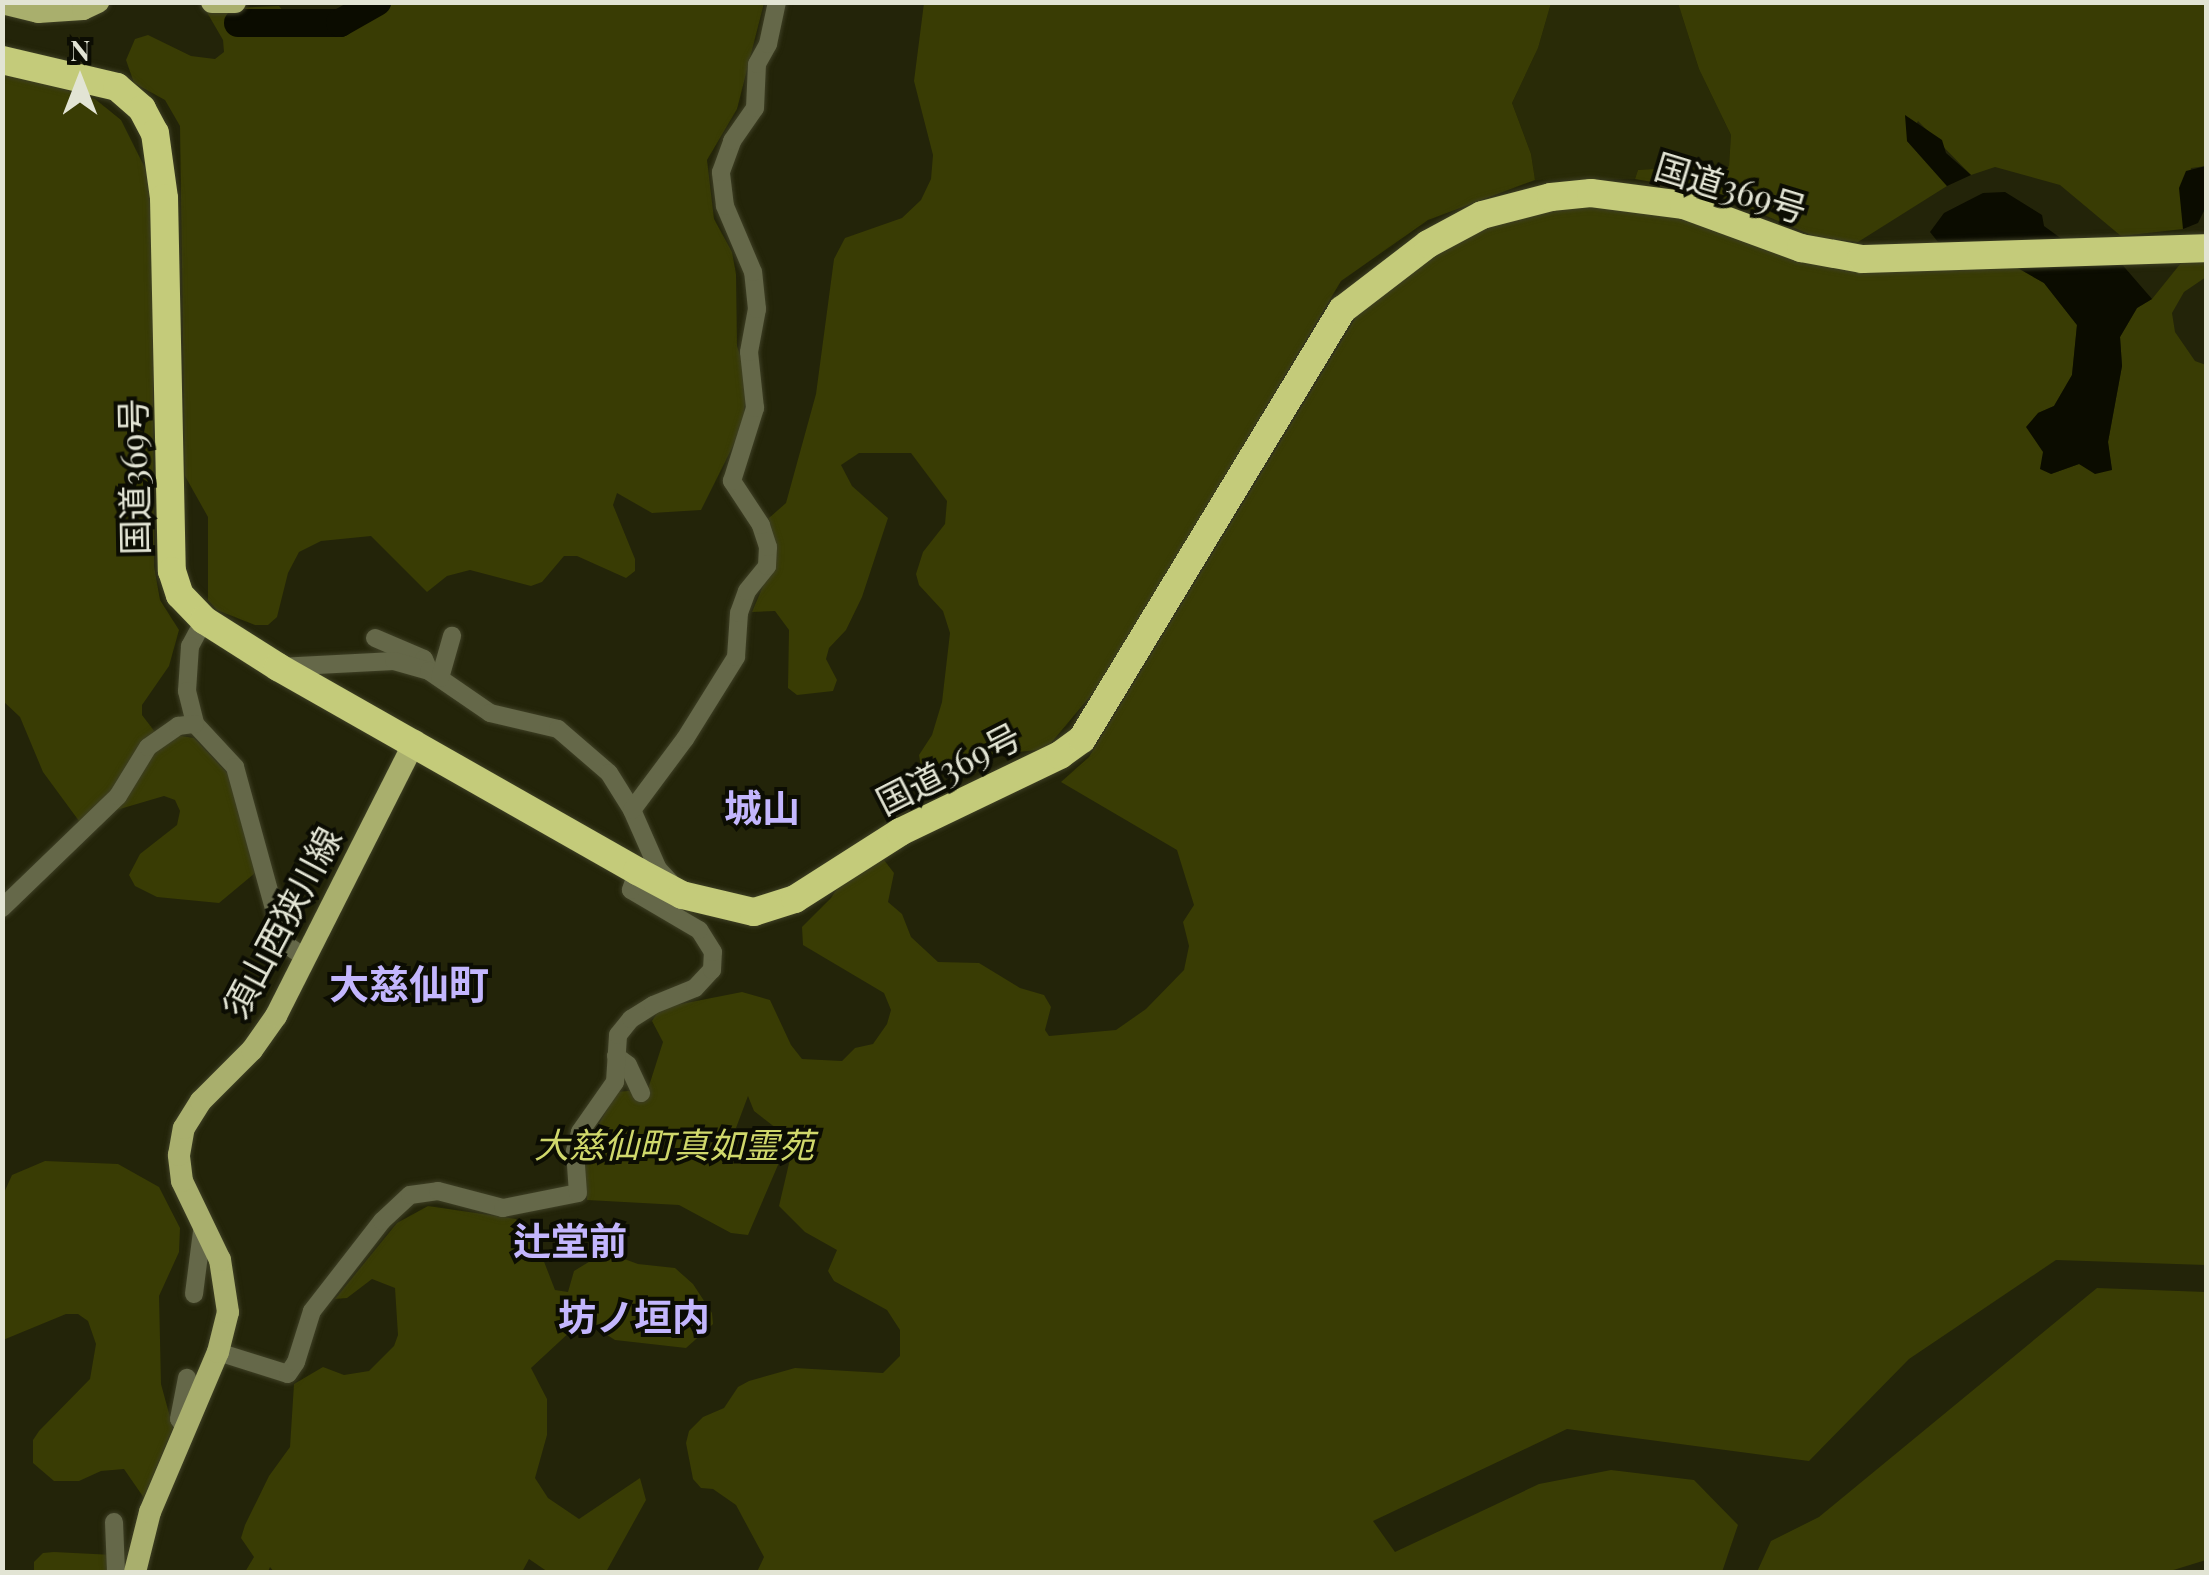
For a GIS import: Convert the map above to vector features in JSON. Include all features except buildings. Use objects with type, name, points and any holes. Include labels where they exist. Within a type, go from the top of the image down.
[{"type":"highway","name":"国道369号","points":[[2,60],[117,87],[142,109],[155,133],[164,198],[172,571],[180,594],[204,620],[278,666],[637,871],[682,895],[754,912],[795,899],[900,832],[1060,755],[1082,739],[1342,310],[1428,244],[1482,215],[1551,196],[1605,193],[1684,205],[1801,248],[1862,259],[2206,248]]},
{"type":"main road","points":[[2,2],[38,12],[83,10],[98,2]]},
{"type":"main road","points":[[212,2],[235,2]]},
{"type":"main road","name":"須山西狭川線","points":[[136,1572],[150,1512],[218,1352],[228,1312],[228,1288],[182,1181],[179,1154],[184,1128],[200,1101],[252,1050],[276,1016],[415,742]]},
{"type":"street","points":[[632,810],[685,740],[736,657],[739,612],[747,592],[767,566],[768,547],[760,524],[732,481],[755,408],[749,352],[757,309],[753,272],[725,206],[721,172],[732,142],[755,108],[757,64],[768,44],[777,2]]},
{"type":"street","points":[[204,620],[190,646],[186,692],[195,724],[235,767],[279,927],[286,945],[304,957]]},
{"type":"street","points":[[435,675],[452,636]]},
{"type":"street","points":[[376,638],[424,659],[435,675]]},
{"type":"street","points":[[278,666],[394,661],[435,675],[490,713],[558,729],[609,773],[632,810],[658,869],[682,895]]},
{"type":"street","points":[[2,908],[118,796],[148,747],[178,726],[195,724]]},
{"type":"street","points":[[218,1352],[288,1374],[296,1362],[312,1312],[382,1221],[410,1194],[438,1190],[503,1208],[578,1193],[575,1151],[580,1132],[615,1082],[618,1035],[631,1019],[695,988],[712,970],[713,952],[698,930],[631,890],[637,871]]},
{"type":"street","points":[[616,1056],[628,1065],[640,1093]]},
{"type":"street","points":[[194,1294],[203,1224]]},
{"type":"street","points":[[186,1428],[180,1419],[187,1378]]},
{"type":"street","points":[[114,1522],[116,1572]]},
{"type":"shaded area","points":[[1551,3],[1678,3],[1699,69],[1731,135],[1729,167],[1718,175],[1668,168],[1638,170],[1635,179],[1535,180],[1531,154],[1512,103],[1538,48]]},
{"type":"shaded area","points":[[1905,115],[1942,140],[1946,153],[1971,175],[1947,186],[1907,141]]},
{"type":"shaded area","points":[[2206,166],[2206,207],[2198,223],[2183,229],[2179,188],[2186,171]]},
{"type":"shaded area","points":[[2005,192],[2042,215],[2044,226],[2070,245],[1956,247],[1938,242],[1930,232],[1944,213],[1983,193]]},
{"type":"shaded area","points":[[2119,261],[2152,299],[2137,308],[2120,337],[2122,366],[2108,442],[2112,470],[2095,474],[2079,464],[2051,474],[2040,469],[2043,452],[2026,427],[2038,413],[2054,406],[2072,375],[2077,325],[2044,283],[2009,263]]},
{"type":"green space","points":[[365,3],[764,3],[737,109],[707,160],[714,219],[732,252],[736,274],[737,346],[747,377],[743,426],[701,510],[652,513],[617,493],[613,505],[635,559],[635,571],[626,578],[577,556],[564,556],[542,582],[531,586],[470,570],[447,576],[427,592],[371,536],[321,541],[299,552],[288,573],[277,617],[268,625],[255,625],[217,610],[208,600],[208,517],[185,476],[180,126],[165,100],[134,83],[126,60],[135,39],[148,35],[191,56],[215,59],[224,52],[223,40],[205,9],[279,6],[294,24],[316,28]]},
{"type":"green space","points":[[924,3],[1551,3],[1538,48],[1512,103],[1531,154],[1535,180],[1428,220],[1341,281],[1102,682],[1046,749],[983,756],[943,770],[921,767],[919,755],[932,735],[942,702],[950,633],[943,611],[919,585],[916,574],[923,552],[945,524],[947,501],[911,453],[859,453],[841,465],[852,486],[888,518],[862,597],[846,630],[829,648],[826,659],[837,680],[833,691],[797,695],[788,688],[789,630],[775,611],[752,612],[772,565],[769,518],[786,503],[816,394],[834,259],[845,238],[902,218],[921,200],[931,179],[933,155],[914,81]]},
{"type":"green space","points":[[1678,3],[2206,3],[2206,166],[2191,168],[2183,229],[2121,236],[2060,185],[1995,167],[1971,175],[1918,121],[1907,141],[1947,186],[1858,242],[1816,237],[1709,192],[1635,179],[1638,170],[1669,168],[1718,175],[1729,166],[1731,135],[1699,69]]},
{"type":"green space","points":[[3,71],[95,99],[121,120],[152,182],[154,566],[160,600],[179,630],[169,666],[142,705],[142,715],[155,732],[194,738],[228,774],[255,873],[219,903],[157,897],[135,886],[129,875],[140,854],[177,825],[180,811],[175,800],[164,796],[79,821],[43,772],[20,717],[3,701]]},
{"type":"green space","name":"大慈仙町真如霊苑","points":[[1587,201],[1643,205],[1734,231],[1840,270],[2009,263],[2044,283],[2077,325],[2072,375],[2054,406],[2038,413],[2051,474],[2079,464],[2112,470],[2108,442],[2122,366],[2120,337],[2137,308],[2152,299],[2185,258],[2206,256],[2206,277],[2184,292],[2172,313],[2175,332],[2195,361],[2206,365],[2206,1265],[2056,1260],[1909,1359],[1809,1461],[1567,1429],[1373,1521],[1395,1552],[1539,1484],[1611,1470],[1694,1480],[1738,1525],[1722,1572],[757,1572],[764,1557],[736,1505],[713,1489],[701,1488],[693,1479],[686,1443],[689,1431],[703,1417],[724,1408],[738,1387],[749,1381],[795,1368],[883,1373],[900,1356],[900,1330],[887,1310],[834,1281],[828,1271],[837,1250],[805,1232],[779,1206],[794,1142],[754,1111],[748,1096],[736,1128],[781,1158],[748,1235],[731,1233],[679,1205],[587,1200],[584,1150],[617,1092],[648,1089],[663,1042],[652,1021],[658,1012],[676,1005],[742,992],[770,1000],[802,1059],[842,1061],[855,1048],[873,1044],[887,1024],[891,1010],[884,993],[803,945],[802,927],[831,898],[845,876],[865,862],[884,860],[894,873],[888,902],[902,914],[911,937],[938,962],[979,963],[1020,988],[1044,995],[1051,1007],[1045,1030],[1049,1036],[1116,1030],[1146,1009],[1184,970],[1189,946],[1183,922],[1194,905],[1177,850],[1061,782],[1089,757],[1358,314],[1436,249],[1492,218]]},
{"type":"green space","points":[[45,1161],[118,1164],[159,1187],[180,1228],[179,1252],[159,1296],[161,1384],[173,1428],[144,1498],[124,1469],[101,1471],[79,1481],[54,1481],[33,1463],[33,1440],[39,1431],[90,1379],[96,1344],[88,1321],[78,1314],[66,1314],[3,1340],[3,1195],[12,1175]]},
{"type":"green space","points":[[428,1206],[516,1219],[538,1246],[555,1290],[568,1292],[574,1271],[605,1252],[638,1264],[675,1268],[693,1284],[712,1313],[713,1324],[686,1348],[615,1340],[574,1314],[572,1330],[531,1368],[547,1399],[547,1435],[535,1478],[548,1498],[579,1519],[640,1478],[646,1500],[606,1572],[548,1572],[529,1559],[522,1572],[274,1572],[270,1567],[268,1572],[245,1572],[254,1557],[241,1538],[269,1476],[290,1447],[294,1384],[323,1367],[344,1375],[369,1371],[394,1346],[398,1335],[395,1288],[372,1279],[347,1298],[335,1299],[397,1223]]},
{"type":"green space","points":[[2097,1288],[2206,1292],[2206,1560],[2167,1572],[1757,1572],[1771,1541],[1819,1517]]},
{"type":"green space","points":[[43,1553],[114,1555],[117,1572],[34,1572],[34,1562]]},
{"type":"waterway","points":[[238,23],[340,23],[377,2]]},
{"type":"district","name":"城山","points":[[762,807]]},
{"type":"district","name":"大慈仙町","points":[[409,983]]},
{"type":"district","name":"辻堂前","points":[[570,1240]]},
{"type":"district","name":"坊ノ垣内","points":[[634,1316]]}]
